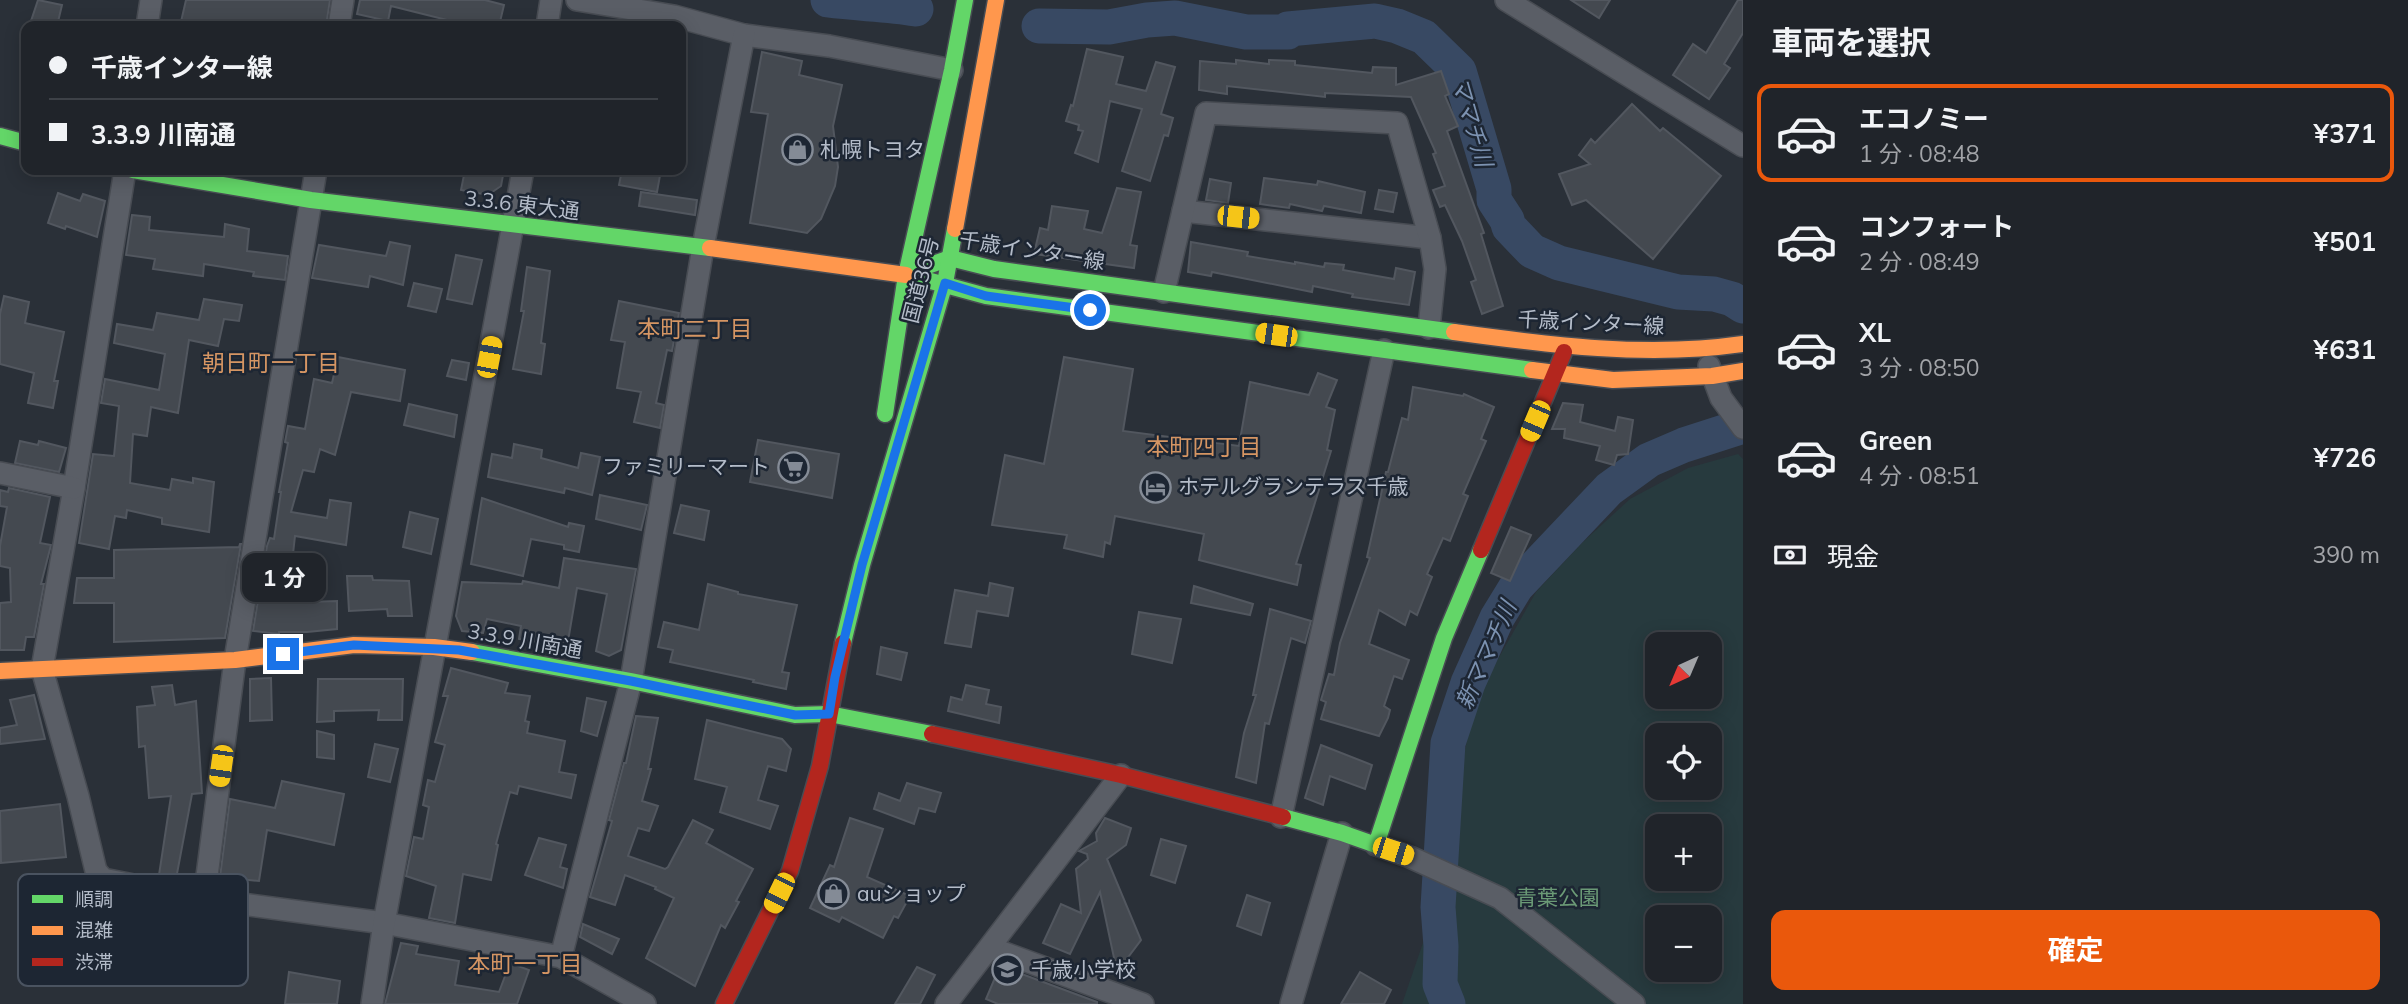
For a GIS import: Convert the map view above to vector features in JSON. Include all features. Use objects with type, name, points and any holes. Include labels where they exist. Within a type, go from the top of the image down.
[{"type":"main road","name":"国道36号","points":[[862,565],[906,275],[953,70],[965,0]]},
{"type":"main road","name":"国道36号","points":[[724,1004],[790,871],[820,766],[835,677],[862,565],[945,283],[996,0]]},
{"type":"main road","points":[[0,136],[21,142]]},
{"type":"main road","name":"3.3.6 東大通","points":[[162,175],[311,201],[703,247],[906,275]]},
{"type":"main road","name":"千歳インター線","points":[[906,275],[950,258],[994,269],[1566,348],[1702,350],[1743,344]]},
{"type":"main road","points":[[906,275],[945,283],[986,296],[1613,380],[1712,376],[1743,371]]},
{"type":"main road","points":[[1376,845],[1444,638],[1566,348]]},
{"type":"main road","name":"3.3.9 川南通","points":[[0,671],[235,660],[354,645],[459,650],[631,681],[795,715],[829,714],[869,720],[1121,775],[1342,833],[1376,845]]},
{"type":"street","points":[[148,21],[151,0]]},
{"type":"street","points":[[340,21],[343,0]]},
{"type":"street","points":[[548,21],[551,0]]},
{"type":"street","points":[[577,0],[674,16],[744,35],[829,46],[953,70]]},
{"type":"street","points":[[1506,0],[1539,9],[1743,146]]},
{"type":"street","points":[[561,957],[631,681],[703,247],[744,35]]},
{"type":"street","points":[[1164,292],[1206,113],[1397,123],[1430,238],[1435,269],[1429,328]]},
{"type":"street","points":[[99,874],[41,669],[74,488],[124,175]]},
{"type":"street","points":[[207,874],[235,660],[315,175]]},
{"type":"street","points":[[372,1004],[384,923],[522,175]]},
{"type":"street","points":[[1183,211],[1430,238]]},
{"type":"street","points":[[1281,817],[1384,350]]},
{"type":"street","points":[[1702,350],[1721,398],[1743,428]]},
{"type":"street","points":[[0,473],[74,488]]},
{"type":"street","points":[[946,1004],[1121,775]]},
{"type":"street","points":[[1291,1004],[1342,833]]},
{"type":"street","points":[[1376,845],[1410,856],[1500,898],[1634,1004]]},
{"type":"street","points":[[248,905],[384,923],[561,957],[645,1004]]},
{"type":"street","points":[[991,948],[1143,1004]]},
{"type":"green space","name":"青葉公園","points":[[1738,454],[1743,459],[1743,1004],[1402,1004],[1425,937],[1476,698],[1536,592],[1582,543],[1630,499],[1688,468]]},
{"type":"building","points":[[38,0],[62,5],[58,21],[31,21]]},
{"type":"building","points":[[186,0],[330,0],[327,21],[181,21]]},
{"type":"building","points":[[360,0],[485,0],[504,5],[500,21],[451,21],[391,6],[388,21],[357,14]]},
{"type":"building","points":[[1571,0],[1610,0],[1599,18]]},
{"type":"building","points":[[1738,0],[1743,0],[1743,33],[1724,64],[1730,68],[1709,99],[1673,75],[1693,44],[1706,53]]},
{"type":"building","points":[[1087,49],[1123,57],[1116,84],[1146,91],[1156,62],[1175,67],[1161,114],[1173,118],[1168,136],[1164,135],[1150,181],[1122,171],[1142,109],[1110,101],[1098,162],[1075,153],[1083,131],[1078,130],[1079,125],[1066,121],[1071,105],[1073,106]]},
{"type":"building","points":[[762,52],[802,61],[799,75],[842,85],[833,126],[838,167],[835,186],[821,219],[807,233],[750,223],[768,114],[751,112]]},
{"type":"building","points":[[1236,60],[1269,64],[1269,60],[1295,61],[1295,65],[1372,73],[1373,67],[1396,68],[1396,85],[1441,71],[1449,94],[1445,96],[1458,126],[1447,131],[1484,233],[1481,234],[1503,306],[1482,314],[1471,282],[1476,280],[1462,241],[1445,205],[1440,207],[1433,190],[1445,186],[1433,154],[1436,153],[1411,97],[1325,93],[1325,97],[1227,86],[1227,94],[1199,90],[1200,61],[1236,64]]},
{"type":"building","points":[[1632,104],[1660,131],[1663,128],[1721,176],[1653,259],[1586,200],[1572,205],[1559,174],[1590,164],[1579,155],[1591,139],[1595,143]]},
{"type":"building","points":[[464,175],[503,175],[501,186],[488,195],[461,190]]},
{"type":"building","points":[[621,175],[660,175],[657,192],[619,185]]},
{"type":"building","points":[[1264,178],[1317,185],[1318,181],[1365,192],[1361,213],[1324,206],[1322,211],[1290,204],[1289,208],[1260,204]]},
{"type":"building","points":[[1210,179],[1231,183],[1228,203],[1206,200]]},
{"type":"building","points":[[1117,188],[1141,192],[1130,245],[1137,246],[1134,268],[1034,254],[1040,228],[1048,230],[1052,206],[1088,211],[1084,229],[1102,233]]},
{"type":"building","points":[[1379,190],[1397,193],[1393,212],[1375,209]]},
{"type":"building","points":[[641,192],[697,200],[695,215],[639,206]]},
{"type":"building","points":[[58,193],[80,201],[83,194],[105,201],[97,237],[48,223]]},
{"type":"building","points":[[132,215],[150,217],[149,230],[224,237],[225,224],[249,229],[247,251],[288,256],[285,280],[253,276],[254,272],[204,264],[203,276],[153,269],[155,259],[126,255]]},
{"type":"building","points":[[390,242],[410,246],[403,285],[370,276],[368,287],[312,278],[319,245],[386,256]]},
{"type":"building","points":[[1191,242],[1248,252],[1247,256],[1295,264],[1324,267],[1325,263],[1344,265],[1343,270],[1394,279],[1396,268],[1415,272],[1409,305],[1352,297],[1353,294],[1313,286],[1312,292],[1212,272],[1211,276],[1188,272]]},
{"type":"building","points":[[456,255],[482,260],[472,304],[447,299]]},
{"type":"building","points":[[527,267],[550,271],[541,343],[545,344],[541,374],[513,369],[524,311],[521,311]]},
{"type":"building","points":[[414,283],[442,289],[436,312],[408,306]]},
{"type":"building","points":[[4,296],[29,302],[25,323],[64,332],[54,381],[58,381],[53,408],[28,403],[34,373],[0,364],[0,314]]},
{"type":"building","points":[[204,299],[242,305],[239,321],[224,319],[218,346],[189,340],[178,413],[151,407],[147,436],[133,434],[130,483],[170,490],[172,479],[193,483],[193,478],[214,482],[209,532],[162,524],[162,518],[127,510],[126,518],[115,516],[109,549],[79,543],[93,454],[114,456],[119,406],[101,403],[105,379],[159,390],[165,354],[114,343],[117,324],[153,330],[157,313],[199,320]]},
{"type":"building","points":[[619,301],[679,313],[672,351],[667,350],[656,403],[664,405],[660,428],[634,422],[641,392],[617,388],[625,342],[611,340]]},
{"type":"building","points":[[338,357],[405,370],[400,401],[351,392],[335,455],[320,449],[314,472],[303,470],[291,512],[327,518],[330,500],[351,503],[346,545],[295,536],[290,581],[310,581],[309,602],[337,601],[337,629],[279,634],[253,631],[267,546],[270,538],[274,539],[288,426],[305,429],[314,379],[332,383]]},
{"type":"building","points":[[1064,357],[1133,369],[1123,431],[1239,446],[1250,382],[1309,395],[1318,373],[1337,380],[1326,407],[1335,410],[1327,450],[1331,451],[1296,564],[1301,565],[1297,585],[1199,560],[1204,534],[1115,516],[1110,544],[1105,542],[1103,557],[1064,548],[1067,535],[992,525],[1005,455],[1044,464]]},
{"type":"building","points":[[452,360],[469,363],[466,380],[447,376]]},
{"type":"building","points":[[1413,387],[1463,396],[1464,394],[1494,407],[1481,439],[1486,441],[1463,494],[1468,496],[1450,541],[1443,538],[1427,574],[1432,577],[1417,615],[1410,611],[1405,625],[1379,610],[1369,644],[1409,660],[1402,679],[1394,676],[1384,706],[1390,710],[1388,718],[1379,736],[1321,719],[1326,702],[1321,700],[1329,674],[1334,675],[1340,643],[1370,558],[1367,557],[1386,472],[1402,418],[1408,420]]},
{"type":"building","points":[[1563,403],[1583,405],[1580,422],[1615,431],[1618,417],[1633,420],[1628,454],[1617,455],[1614,465],[1596,460],[1600,446],[1564,438],[1565,429],[1552,429]]},
{"type":"building","points":[[409,404],[457,415],[454,437],[404,425]]},
{"type":"building","points":[[758,440],[839,454],[832,498],[750,482]]},
{"type":"building","points":[[20,441],[38,445],[39,441],[66,448],[59,472],[15,463]]},
{"type":"building","points":[[514,444],[542,450],[541,458],[578,468],[581,453],[600,457],[592,495],[565,488],[564,493],[488,477],[492,454],[512,458]]},
{"type":"building","points":[[9,488],[50,497],[40,543],[51,545],[41,584],[44,584],[34,637],[26,637],[24,650],[0,650],[0,603],[11,602],[10,568],[0,566],[0,546],[7,507],[0,506],[0,490],[8,492]]},
{"type":"building","points":[[600,495],[647,505],[641,530],[596,519]]},
{"type":"building","points":[[482,498],[568,527],[569,523],[584,526],[579,552],[564,549],[564,545],[531,539],[523,576],[471,564]]},
{"type":"building","points":[[681,505],[709,511],[704,540],[674,533]]},
{"type":"building","points":[[410,512],[438,519],[431,554],[403,547]]},
{"type":"building","points":[[1511,527],[1531,535],[1510,581],[1491,573]]},
{"type":"building","points":[[240,544],[225,638],[114,642],[114,603],[74,603],[77,578],[114,578],[114,550],[239,547]]},
{"type":"building","points":[[564,558],[636,569],[621,650],[609,656],[596,651],[607,594],[577,588],[567,647],[519,639],[521,626],[487,619],[483,633],[462,631],[456,616],[462,582],[522,584],[523,581],[559,588]]},
{"type":"building","points":[[347,576],[409,581],[412,616],[388,616],[387,609],[349,611]]},
{"type":"building","points":[[990,583],[1013,588],[1008,616],[977,611],[971,647],[945,643],[955,590],[988,596]]},
{"type":"building","points":[[708,584],[738,594],[797,605],[782,672],[789,673],[786,689],[670,662],[673,650],[658,647],[664,622],[699,630]]},
{"type":"building","points":[[1194,586],[1253,604],[1250,615],[1191,603]]},
{"type":"building","points":[[1270,609],[1311,621],[1305,643],[1291,638],[1269,724],[1265,723],[1256,783],[1236,777],[1244,733],[1256,695],[1253,695]]},
{"type":"building","points":[[1139,612],[1181,619],[1172,663],[1132,654]]},
{"type":"building","points":[[881,647],[907,653],[901,680],[877,674]]},
{"type":"building","points":[[451,668],[508,683],[505,693],[530,696],[525,721],[529,722],[527,733],[565,741],[559,772],[576,775],[571,798],[519,786],[517,794],[510,792],[496,844],[498,845],[491,880],[463,874],[455,923],[429,918],[436,886],[406,876],[414,837],[423,839],[429,807],[423,805],[428,780],[435,782],[445,745],[435,742],[448,696],[443,696]]},
{"type":"building","points":[[271,678],[272,720],[250,721],[250,679]]},
{"type":"building","points":[[318,679],[403,679],[402,720],[378,720],[379,710],[334,711],[334,721],[317,722]]},
{"type":"building","points":[[172,685],[175,705],[196,701],[202,793],[192,794],[177,874],[159,874],[171,796],[149,798],[145,746],[139,747],[137,707],[155,705],[152,687]]},
{"type":"building","points":[[966,685],[989,690],[986,704],[1001,707],[999,723],[948,711],[951,697],[962,700]]},
{"type":"building","points":[[34,695],[45,739],[0,744],[0,728],[17,725],[10,700]]},
{"type":"building","points":[[587,698],[606,702],[597,736],[581,731]]},
{"type":"building","points":[[636,716],[658,718],[648,769],[651,769],[642,801],[658,806],[649,831],[638,828],[628,856],[665,869],[693,820],[713,830],[706,843],[753,869],[725,928],[721,925],[695,986],[646,958],[674,898],[655,889],[656,887],[625,875],[615,905],[590,897],[612,821],[609,820],[626,763]]},
{"type":"building","points":[[707,720],[782,739],[791,749],[786,771],[768,766],[758,800],[778,806],[770,829],[720,812],[727,787],[695,779]]},
{"type":"building","points":[[317,731],[334,735],[334,759],[317,757]]},
{"type":"building","points":[[375,744],[398,749],[390,782],[368,777]]},
{"type":"building","points":[[1321,745],[1372,765],[1365,789],[1330,776],[1323,805],[1305,798]]},
{"type":"building","points":[[282,781],[344,794],[334,845],[267,830],[259,881],[248,880],[248,874],[220,874],[230,799],[275,808]]},
{"type":"building","points":[[907,783],[941,793],[935,812],[919,808],[914,824],[874,809],[879,793],[900,801]]},
{"type":"building","points":[[60,804],[66,857],[1,863],[0,811]]},
{"type":"building","points":[[850,818],[883,829],[867,877],[910,896],[898,918],[894,916],[883,938],[842,917],[839,922],[810,908],[830,865],[834,867]]},
{"type":"building","points":[[1105,818],[1131,828],[1126,845],[1107,859],[1141,940],[1117,972],[1100,892],[1070,954],[1043,943],[1061,904],[1081,913],[1076,869],[1088,859],[1087,854],[1079,851],[1097,841],[1096,833]]},
{"type":"building","points":[[539,838],[566,845],[560,867],[567,869],[563,888],[525,875]]},
{"type":"building","points":[[1161,839],[1186,846],[1175,883],[1151,875]]},
{"type":"building","points":[[1247,895],[1270,903],[1261,935],[1237,926]]},
{"type":"building","points":[[583,924],[619,939],[612,954],[580,937]]},
{"type":"building","points":[[401,943],[418,946],[416,954],[459,961],[455,985],[499,992],[510,963],[529,970],[517,1004],[385,1004]]},
{"type":"building","points":[[1000,966],[1097,1004],[998,1004],[986,999]]},
{"type":"building","points":[[917,967],[935,975],[920,1004],[895,1004]]},
{"type":"building","points":[[289,972],[340,981],[337,1004],[285,1004]]},
{"type":"building","points":[[1360,972],[1391,990],[1384,1004],[1341,1004]]},
{"type":"waterway","name":"ママチ川","points":[[828,0],[916,9]]},
{"type":"waterway","name":"ママチ川","points":[[1039,26],[1109,27],[1175,18],[1246,32],[1288,32],[1288,29],[1375,21],[1397,26],[1424,37],[1459,71],[1494,189],[1494,200],[1509,227],[1532,251],[1559,263],[1678,292],[1714,294],[1732,299],[1743,306]]},
{"type":"waterway","name":"新ママチ川","points":[[1448,1004],[1440,984],[1438,907],[1448,743],[1468,683],[1497,618],[1516,587],[1609,489],[1649,460],[1684,445],[1743,426]]},
{"type":"traffic: fast","points":[[885,414],[906,275],[965,0]]},
{"type":"traffic: fast","points":[[0,136],[21,142]]},
{"type":"traffic: fast","points":[[163,175],[311,200],[710,248]]},
{"type":"traffic: fast","points":[[843,643],[862,565],[945,283],[955,229]]},
{"type":"traffic: fast","points":[[922,268],[950,258],[994,269],[1454,332]]},
{"type":"traffic: fast","points":[[916,277],[986,296],[1532,370]]},
{"type":"traffic: fast","points":[[1283,817],[1376,845],[1444,638],[1481,550]]},
{"type":"traffic: fast","points":[[472,652],[795,715],[829,714],[932,734]]},
{"type":"traffic: slow","points":[[955,229],[996,0]]},
{"type":"traffic: slow","points":[[710,248],[906,275]]},
{"type":"traffic: slow","points":[[1454,332],[1562,345],[1634,350],[1743,344]]},
{"type":"traffic: slow","points":[[1532,370],[1613,380],[1712,376],[1743,371]]},
{"type":"traffic: slow","points":[[0,671],[235,660],[354,645],[434,647],[472,652]]},
{"type":"traffic: jam","points":[[1481,550],[1564,352]]},
{"type":"traffic: jam","points":[[724,1004],[790,871],[820,766],[843,643]]},
{"type":"traffic: jam","points":[[932,734],[1121,775],[1283,817]]},
{"type":"place","name":"札幌トヨタ","points":[[797,150]]},
{"type":"place","name":"ファミリーマート","points":[[793,467]]},
{"type":"place","name":"ホテルグランテラス千歳","points":[[1155,487]]},
{"type":"place","name":"auショップ","points":[[834,894]]},
{"type":"place","name":"千歳小学校","points":[[1008,970]]},
{"type":"district","name":"本町二丁目","points":[[695,329]]},
{"type":"district","name":"朝日町一丁目","points":[[271,363]]},
{"type":"district","name":"本町四丁目","points":[[1204,447]]},
{"type":"district","name":"本町一丁目","points":[[525,964]]},
{"type":"route","points":[[283,654],[354,645],[459,650],[631,681],[795,715],[829,714],[835,677],[862,565],[945,283],[986,296],[1090,310]]}]
